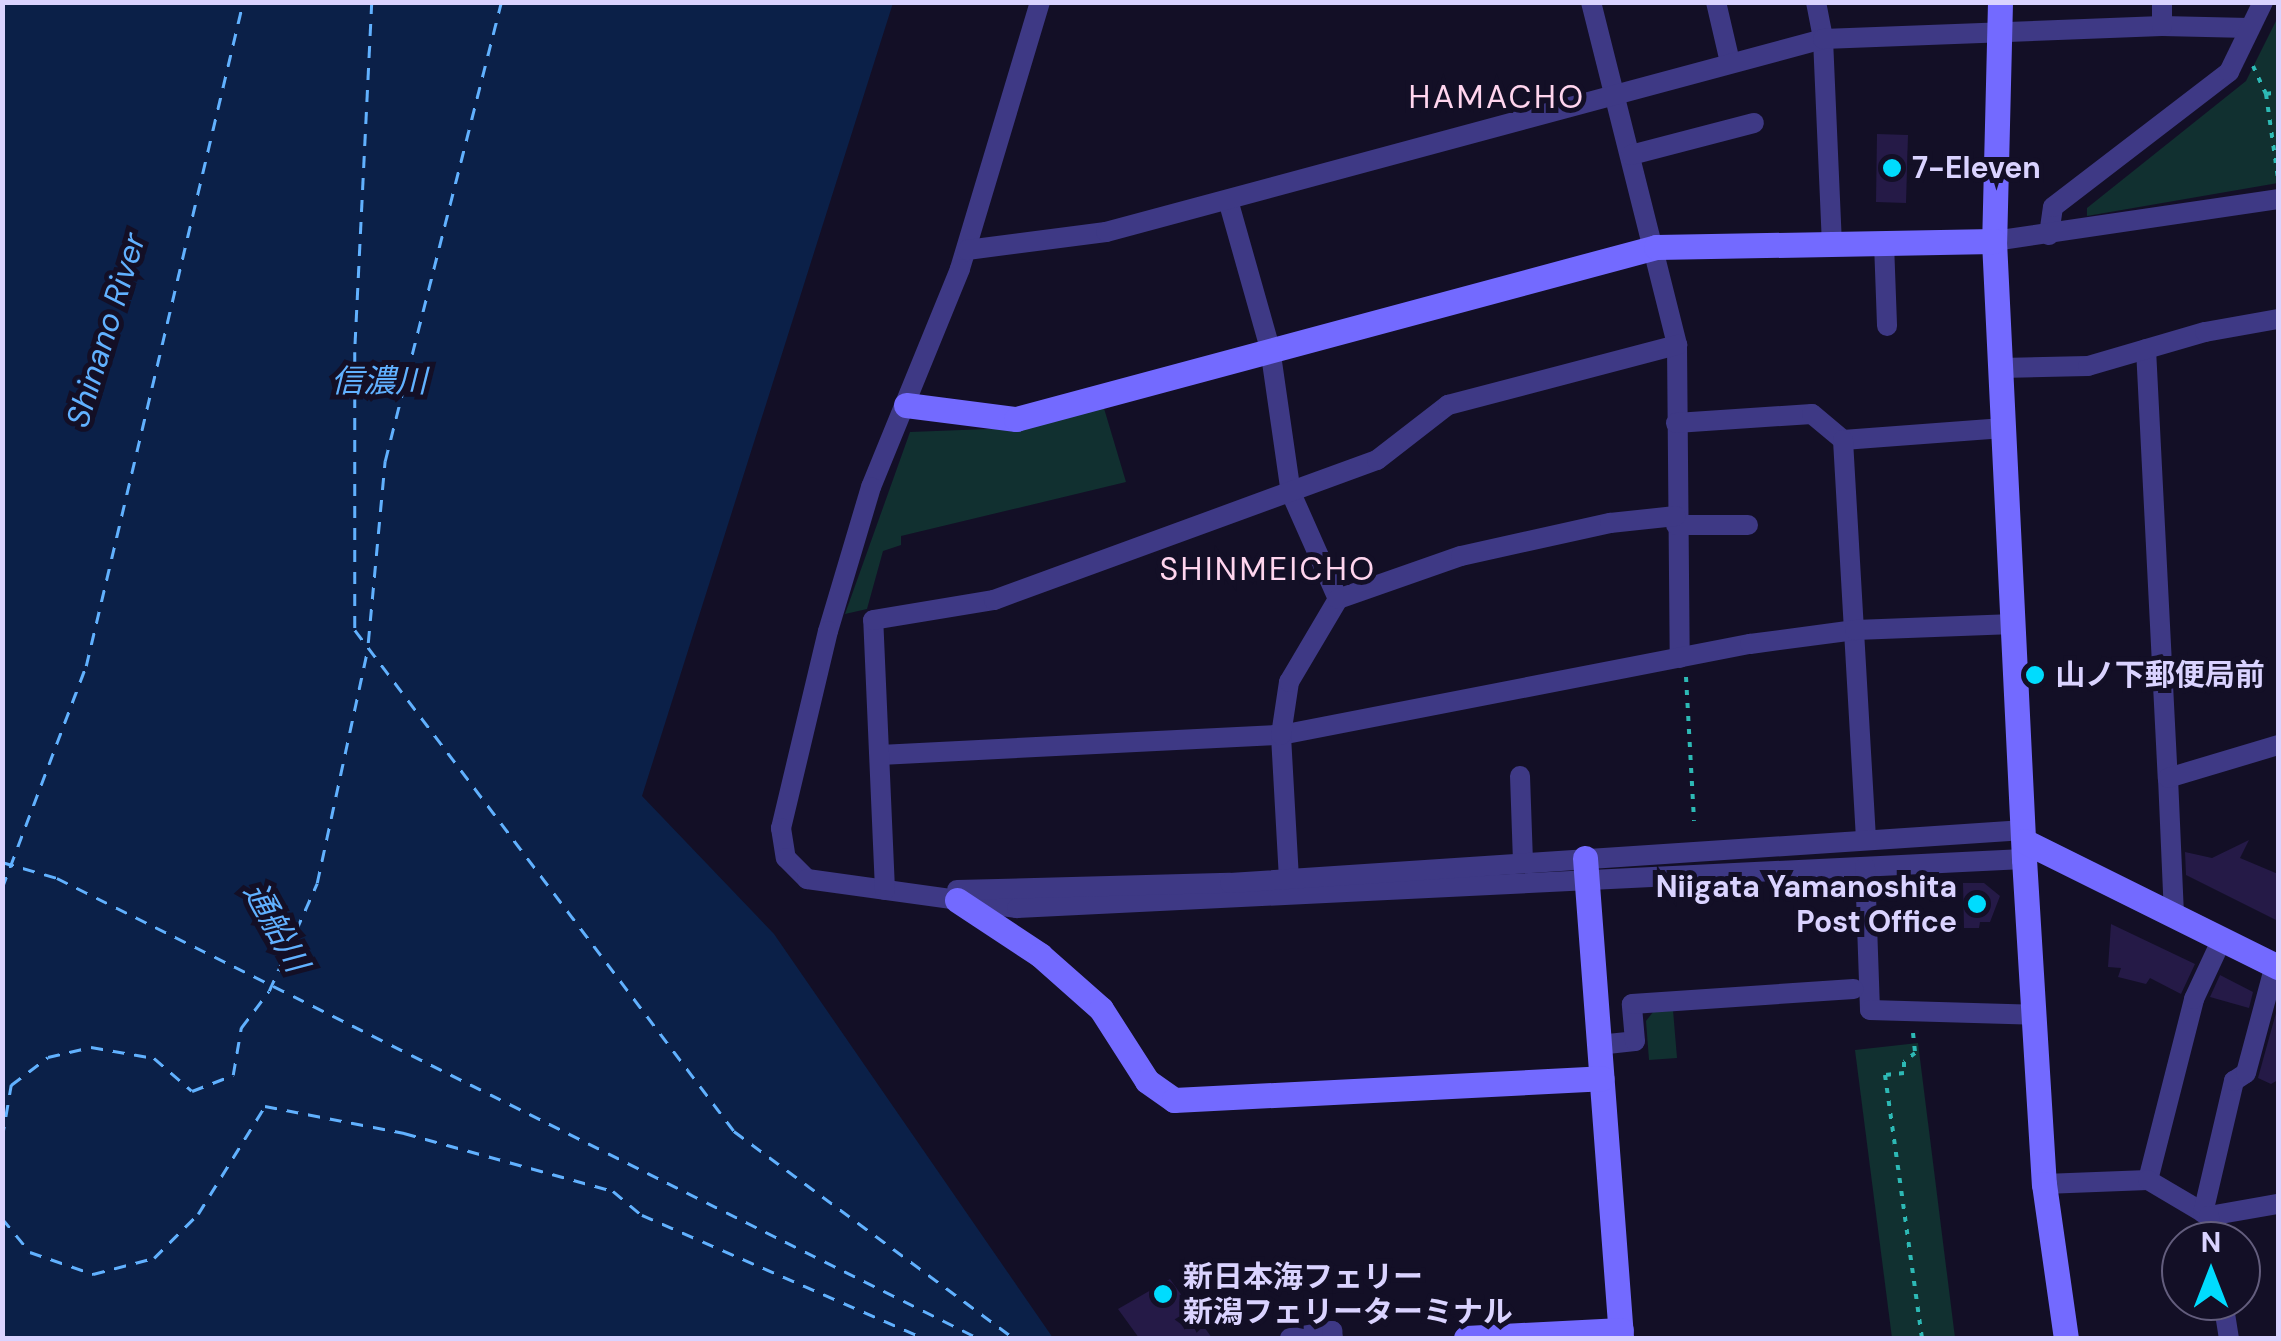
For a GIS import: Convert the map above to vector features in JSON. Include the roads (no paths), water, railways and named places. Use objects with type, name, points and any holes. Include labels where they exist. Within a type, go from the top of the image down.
[{"type":"street","points":[[1040,2],[966,250],[871,487],[828,631],[781,828],[786,858],[807,879],[1016,908],[1585,870],[1866,839],[2024,843],[2277,966],[2246,1073],[2234,1081],[2206,1214],[2208,1221]]},
{"type":"street","points":[[1591,2],[1656,247],[1677,345],[1676,521],[1682,658]]},
{"type":"street","points":[[1716,2],[1730,62]]},
{"type":"street","points":[[1816,2],[1824,39],[1832,244]]},
{"type":"street","points":[[2162,2],[2162,26]]},
{"type":"street","points":[[2049,235],[2053,207],[2229,72],[2263,2]]},
{"type":"street","points":[[966,250],[1047,244],[1228,200],[1824,39],[2000,15],[2246,36]]},
{"type":"street","points":[[2000,15],[1994,241],[2024,843],[2044,1184],[2066,1338]]},
{"type":"street","points":[[1631,156],[1754,123]]},
{"type":"street","points":[[906,405],[1016,419],[1656,247],[1994,241],[2278,199]]},
{"type":"street","points":[[1228,200],[1270,348],[1291,494],[1338,599]]},
{"type":"street","points":[[1884,243],[1887,326]]},
{"type":"street","points":[[2001,368],[2088,366],[2278,319]]},
{"type":"street","points":[[892,892],[873,620],[994,600],[1377,460],[1448,405],[1677,345]]},
{"type":"street","points":[[2146,350],[2174,915]]},
{"type":"street","points":[[1676,423],[1812,414],[1843,440],[2004,428]]},
{"type":"street","points":[[1843,440],[1866,839]]},
{"type":"street","points":[[1289,879],[1281,735],[1288,682],[1338,599],[1461,556],[1610,523],[1748,525]]},
{"type":"street","points":[[880,755],[1281,735],[1682,658],[1854,630],[2014,624]]},
{"type":"street","points":[[2168,778],[2278,745]]},
{"type":"street","points":[[1520,776],[1523,862]]},
{"type":"street","points":[[892,892],[1289,879],[1523,862],[1585,870],[1864,867],[2024,843]]},
{"type":"street","points":[[1864,867],[1870,1010],[2035,1014]]},
{"type":"street","points":[[1466,1338],[1621,1334],[1585,870]]},
{"type":"street","points":[[957,900],[1040,955],[1101,1010],[1147,1082],[1174,1100],[1601,1078]]},
{"type":"street","points":[[2148,1180],[2194,1000],[2222,939]]},
{"type":"street","points":[[1598,1044],[1635,1042],[1632,1004],[1853,989]]},
{"type":"street","points":[[2044,1184],[2148,1180],[2206,1214],[2278,1204]]},
{"type":"street","points":[[1290,1338],[1332,1331],[1333,1338]]},
{"type":"water","name":"信濃川","points":[[3,2],[893,3],[642,796],[774,934],[1053,1338],[3,1338]]},
{"type":"place","name":"7-Eleven","points":[[1892,168]]},
{"type":"place","name":"山ノ下郵便局前","points":[[2035,675]]},
{"type":"place","name":"Niigata Yamanoshita Post Office","points":[[1977,904]]},
{"type":"place","name":"新日本海フェリー 新潟フェリーターミナル","points":[[1163,1294]]},
{"type":"district","name":"HAMACHO","points":[[1497,97]]},
{"type":"district","name":"SHINMEICHO","points":[[1268,569]]},
{"type":"water label","name":"Shinano River","points":[[106,330]]},
{"type":"water label","name":"通船川","points":[[276,927]]}]
